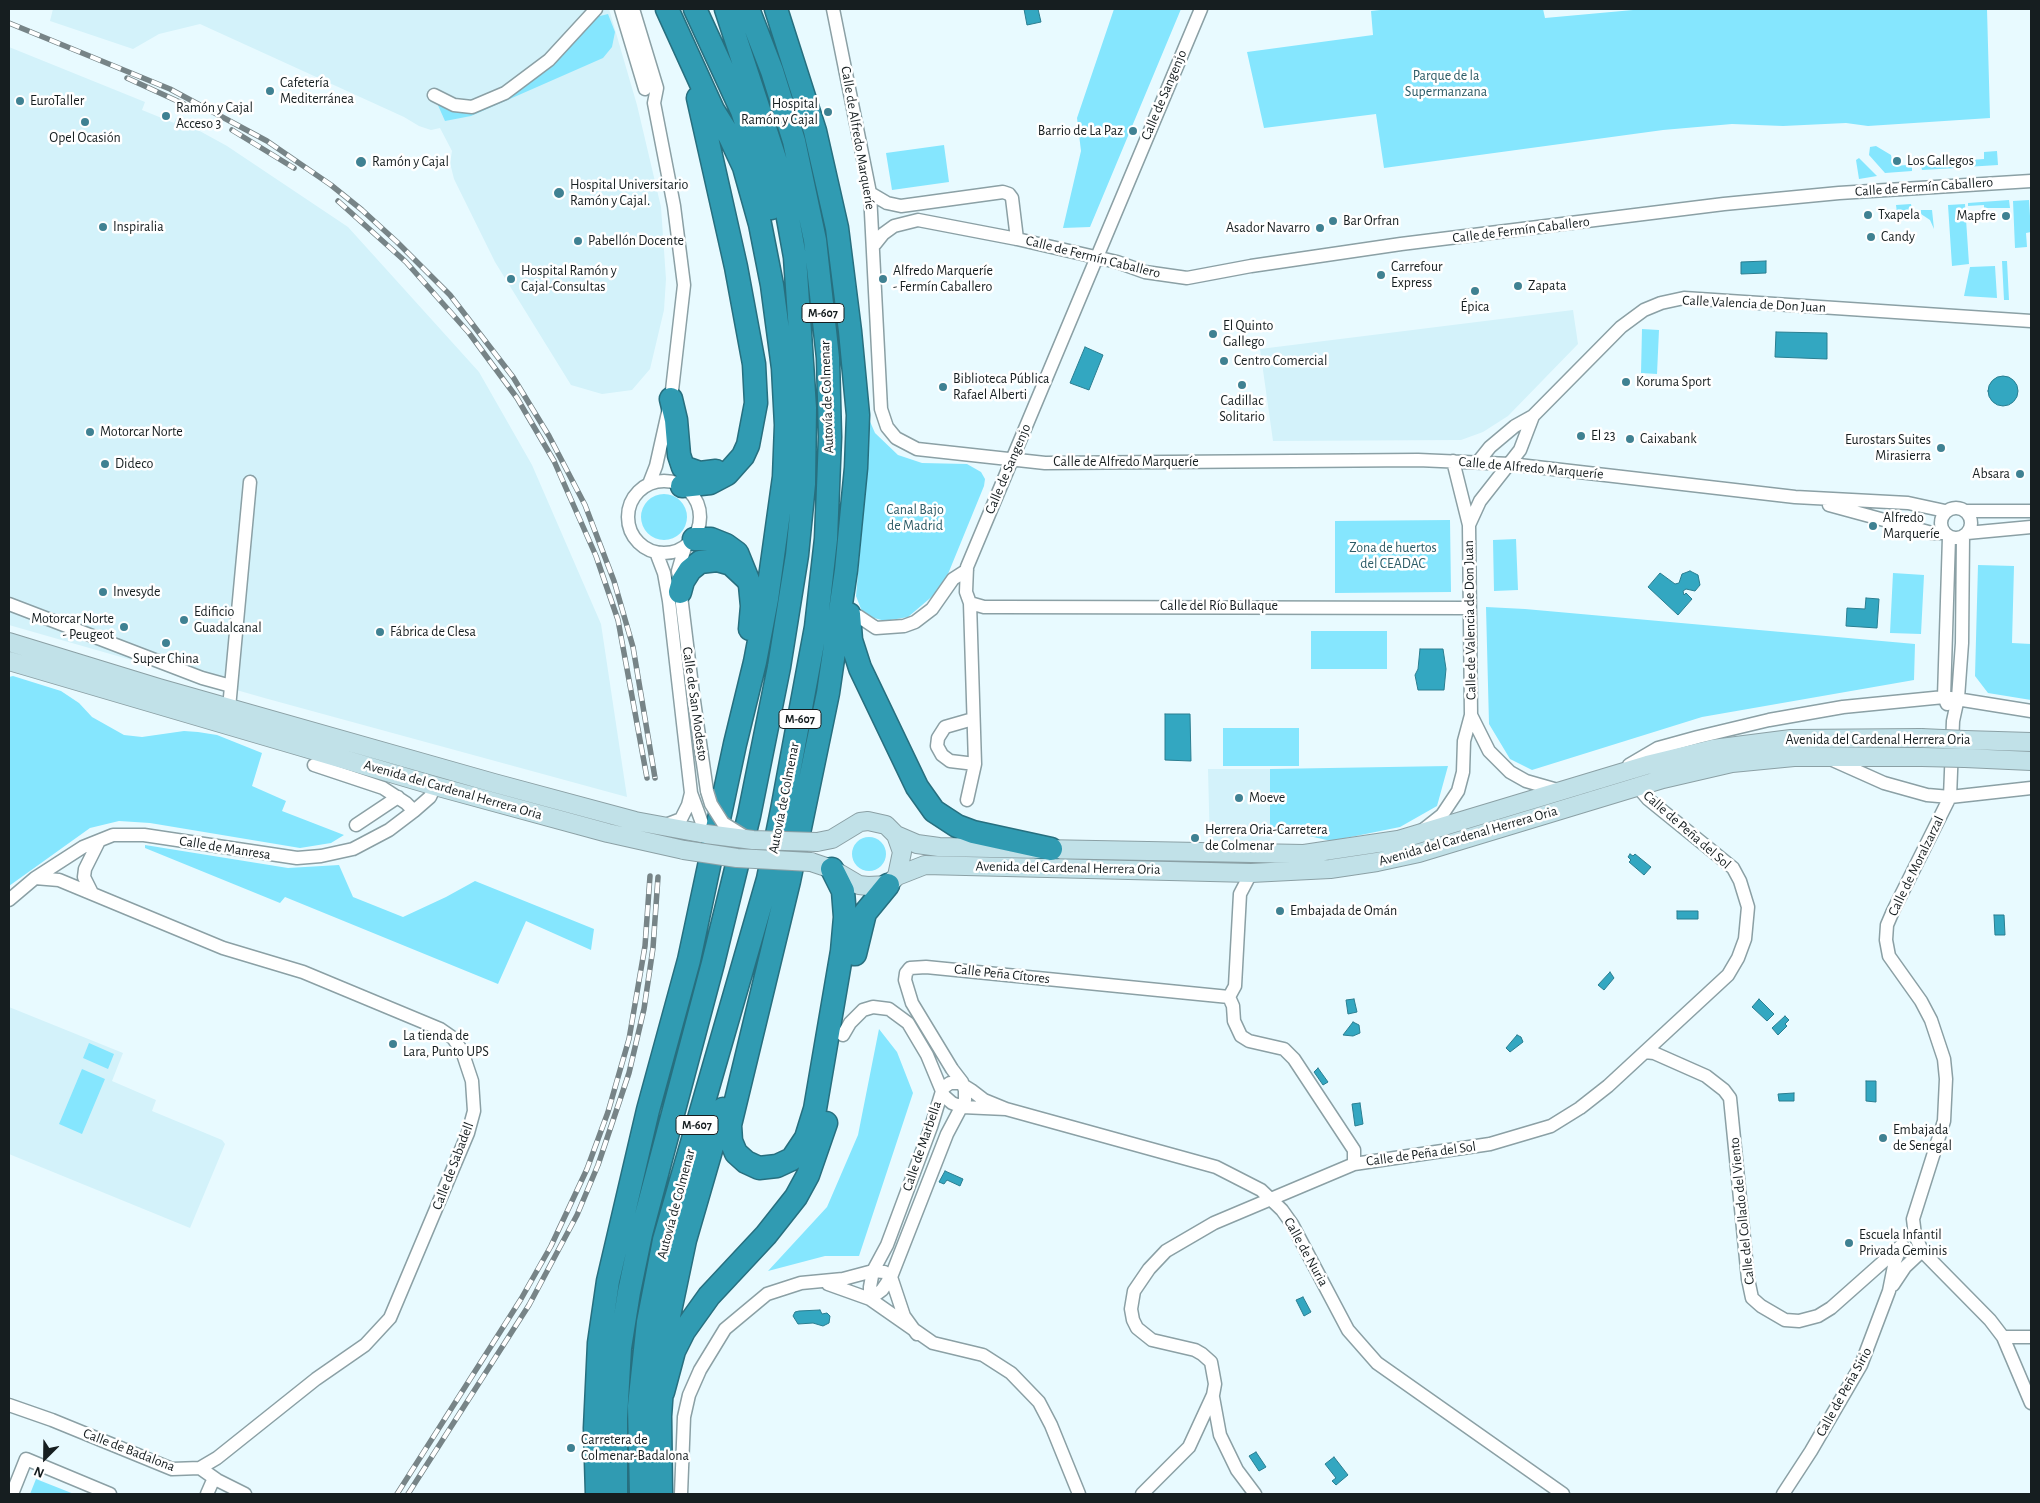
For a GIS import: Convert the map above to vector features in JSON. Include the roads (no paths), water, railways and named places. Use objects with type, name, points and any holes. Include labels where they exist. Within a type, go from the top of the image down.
[{"type":"highway","points":[[597,1494],[595,1428],[599,1343],[608,1281],[628,1191],[689,960],[735,744],[755,662],[780,520],[785,450],[784,383],[772,285],[753,194],[741,159],[713,110],[667,9]]},
{"type":"highway","points":[[695,9],[742,111],[764,176],[800,320]]},
{"type":"highway","name":"Autovía de Colmenar","points":[[616,1494],[616,1418],[620,1348],[629,1292],[640,1234],[714,963],[749,816],[779,667],[797,555],[804,474],[805,408],[795,257],[780,174],[726,9]]},
{"type":"highway","name":"Autovía de Colmenar","points":[[641,1494],[639,1406],[648,1322],[664,1240],[765,888],[782,810],[816,627],[826,540],[830,436],[828,358],[814,240],[794,142],[772,71],[748,9]]},
{"type":"highway","points":[[771,9],[793,60]]},
{"type":"highway","points":[[776,9],[815,131],[837,228],[850,331],[853,384],[850,475],[831,632],[807,742],[793,787],[782,810]]},
{"type":"highway","points":[[780,9],[793,60]]},
{"type":"highway","points":[[678,35],[703,115],[736,268],[754,364],[756,403],[754,424],[748,444],[736,464],[727,474],[718,480],[692,486],[681,485]]},
{"type":"highway","points":[[808,837],[839,632],[856,468],[858,415],[853,384]]},
{"type":"highway","points":[[671,400],[677,426],[679,455],[683,467],[692,472],[700,473],[720,471],[736,464]]},
{"type":"highway","points":[[856,468],[859,504],[849,611],[851,640],[864,676],[917,787],[934,811],[958,826],[994,838],[1051,849]]},
{"type":"highway","points":[[689,543],[711,540],[726,545],[737,553],[750,585],[752,606],[735,744]]},
{"type":"highway","points":[[680,592],[683,581],[690,570],[700,562],[717,560],[731,564],[742,573],[750,585]]},
{"type":"highway","name":"M-607","points":[[661,1494],[660,1442],[665,1345],[685,1240],[765,972],[808,837]]},
{"type":"highway","points":[[765,972],[730,1125],[731,1141],[736,1153],[746,1162],[765,1168],[783,1165],[792,1159],[806,1138],[815,1109],[845,917],[843,891],[821,866]]},
{"type":"highway","points":[[663,1392],[674,1351],[696,1312],[766,1235],[796,1196],[808,1175],[826,1122],[843,1035],[861,921],[865,913],[893,880]]},
{"type":"highway","points":[[628,1191],[689,1014],[714,963]]},
{"type":"main road","name":"Avenida del Cardenal Herrera Oria","points":[[9,642],[229,708],[494,783],[661,826],[753,840],[808,837],[832,840],[854,825],[868,821],[886,825],[896,835],[923,845],[1304,854],[1373,845],[1415,836],[1686,754],[1762,742],[1819,738],[1921,738],[2031,742]]},
{"type":"main road","name":"Avenida del Cardenal Herrera Oria","points":[[9,661],[435,786],[608,833],[684,850],[738,858],[821,866],[859,885],[868,886],[893,880],[925,865],[1251,873],[1330,868],[1400,857],[1637,786],[1732,763],[1794,757],[1922,757],[2031,760]]},
{"type":"main road","points":[[893,880],[902,852],[896,835]]},
{"type":"street","points":[[434,95],[454,105],[472,107],[505,93],[549,60],[596,9]]},
{"type":"street","points":[[621,9],[651,89]]},
{"type":"street","points":[[633,9],[674,206],[684,285],[671,400],[656,466],[649,484]]},
{"type":"street","name":"Calle de Alfredo Marqueríe","points":[[833,9],[870,193],[875,244],[880,400],[887,427],[896,438],[917,449],[1045,462],[1478,462],[1510,464],[1795,497],[1908,503],[1945,511]]},
{"type":"street","name":"Calle de Sangenjo","points":[[966,800],[975,764],[970,603],[966,592],[967,570],[1201,9]]},
{"type":"street","name":"Calle de Fermín Caballero","points":[[875,244],[883,234],[894,226],[918,220],[1017,238],[1145,272],[1187,278],[1251,266],[1400,244],[1724,204],[1839,193],[2031,181]]},
{"type":"street","name":"Calle de Fermín Caballero","points":[[870,193],[887,203],[901,206],[1003,192],[1009,194],[1012,198],[1017,238]]},
{"type":"street","points":[[914,204],[914,214],[918,220]]},
{"type":"street","name":"Calle Valencia de Don Juan","points":[[1478,462],[1490,447],[1515,426],[1534,416],[1621,327],[1644,310],[1684,298],[2031,321]]},
{"type":"street","points":[[671,400],[671,452],[681,485]]},
{"type":"street","name":"Calle de Valencia de Don Juan","points":[[1469,525],[1480,501],[1520,450],[1534,416]]},
{"type":"street","name":"Calle de Valencia de Don Juan","points":[[1415,836],[1442,815],[1458,791],[1463,772],[1464,741],[1471,715],[1469,525],[1453,461]]},
{"type":"street","points":[[670,481],[681,485],[693,496],[700,510],[698,530],[689,543],[676,551],[656,552],[638,542],[628,522],[631,503],[635,495],[649,484],[670,481]]},
{"type":"street","points":[[229,708],[250,482]]},
{"type":"street","name":"Calle de Alfredo Marqueríe","points":[[1795,497],[1875,516],[1932,533],[1947,535]]},
{"type":"street","points":[[2031,511],[1965,510],[1955,507],[1945,511],[1940,520],[1947,535],[1965,535],[2031,527]]},
{"type":"street","points":[[1965,510],[1971,520],[1965,535]]},
{"type":"street","name":"Calle de Moralzarzal","points":[[1947,535],[1944,697],[1953,721]]},
{"type":"street","name":"Calle de Moralzarzal","points":[[1913,1228],[1913,1219],[1944,1121],[1946,1079],[1939,1041],[1931,1020],[1921,1001],[1889,956],[1886,933],[1893,912],[1950,797],[1953,721],[1958,698],[1962,643],[1965,535]]},
{"type":"street","name":"Calle de San Modesto","points":[[689,543],[678,571],[707,791],[723,823],[735,832],[753,840]]},
{"type":"street","name":"Calle de San Modesto","points":[[656,552],[664,573],[669,601],[690,793],[706,834],[717,848],[738,858]]},
{"type":"street","points":[[858,616],[876,628],[904,626],[915,622],[932,609],[953,579],[967,570]]},
{"type":"street","name":"Calle del Río Bullaque","points":[[970,603],[984,607],[1469,608]]},
{"type":"street","points":[[9,604],[202,678],[231,686]]},
{"type":"street","name":"Avenida del Cardenal Herrera Oria","points":[[1609,776],[1658,748],[1725,730],[1843,707],[1944,697],[2031,711]]},
{"type":"street","name":"Calle de Valencia de Don Juan","points":[[1471,715],[1489,751],[1510,772],[1526,781],[1561,792]]},
{"type":"street","points":[[973,719],[945,728],[938,738],[937,746],[942,755],[950,761],[975,764]]},
{"type":"street","name":"Avenida del Cardenal Herrera Oria","points":[[1826,757],[1884,783],[1927,795],[1950,797],[2031,788]]},
{"type":"street","points":[[314,764],[383,788],[398,797],[414,811]]},
{"type":"street","name":"Calle de Manresa","points":[[9,900],[35,878],[83,847],[112,836],[144,835],[291,858],[322,856],[365,844],[414,811],[430,797],[435,786]]},
{"type":"street","name":"Calle de Peña del Sol","points":[[1142,1494],[1188,1447],[1199,1429],[1213,1395],[1214,1372],[1211,1362],[1195,1350],[1152,1340],[1142,1333],[1133,1320],[1131,1300],[1140,1280],[1166,1251],[1214,1223],[1354,1164],[1490,1144],[1551,1126],[1608,1086],[1728,975],[1738,958],[1745,939],[1748,906],[1740,881],[1733,868],[1648,799],[1637,786]]},
{"type":"street","name":"Calle de San Modesto","points":[[661,826],[669,826],[681,819],[688,805],[690,793]]},
{"type":"street","points":[[356,824],[398,797]]},
{"type":"street","points":[[92,893],[84,877],[85,869],[99,840]]},
{"type":"street","points":[[1251,873],[1240,894],[1235,986],[1229,997],[1233,1006],[1234,1021],[1241,1036],[1249,1041],[1284,1048],[1294,1059],[1354,1150],[1356,1159],[1354,1164]]},
{"type":"street","name":"Calle de Sabadell","points":[[35,878],[59,880],[223,948],[303,972],[440,1029],[454,1038],[462,1051],[472,1081],[474,1111],[468,1133],[390,1318],[365,1345],[316,1379],[241,1441],[200,1468]]},
{"type":"street","name":"Calle Peña Cítores","points":[[963,1086],[912,1003],[905,980],[906,973],[910,968],[926,967],[1229,997]]},
{"type":"street","points":[[843,1035],[850,1023],[863,1010],[873,1007],[889,1009],[901,1016],[913,1030],[939,1080],[941,1091],[952,1103],[962,1107],[965,1095],[963,1086]]},
{"type":"street","name":"Calle del Collado del Viento","points":[[1645,1052],[1654,1053],[1706,1076],[1730,1098],[1748,1279],[1752,1298],[1761,1306],[1777,1317],[1790,1321],[1799,1321],[1818,1316],[1831,1308],[1902,1245]]},
{"type":"street","name":"Calle de Marbella","points":[[870,1299],[873,1271],[887,1244],[931,1127],[941,1091],[950,1083],[963,1086]]},
{"type":"street","points":[[963,1086],[984,1100],[1006,1110]]},
{"type":"street","name":"Calle de Marbella","points":[[870,1299],[882,1290],[891,1277],[947,1134],[962,1107]]},
{"type":"street","name":"Calle de Nuria","points":[[962,1107],[1006,1110],[1216,1167],[1248,1182],[1271,1198],[1292,1224],[1348,1330],[1372,1357],[1563,1494]]},
{"type":"street","points":[[1913,1228],[1922,1251],[1990,1320],[2003,1337],[2031,1403]]},
{"type":"street","name":"Calle de Peña Sirio","points":[[1783,1494],[1851,1386],[1873,1340],[1889,1291],[1895,1261],[1902,1245],[1913,1228]]},
{"type":"street","points":[[1889,1291],[1905,1267],[1922,1251]]},
{"type":"street","points":[[681,1494],[684,1417],[687,1402],[700,1370],[725,1329],[767,1294],[790,1285],[855,1277],[873,1271],[884,1272],[891,1277],[904,1316],[916,1334]]},
{"type":"street","points":[[821,1282],[847,1289],[870,1299],[916,1334],[933,1343],[983,1355],[997,1362],[1025,1385],[1039,1402],[1051,1424],[1079,1494]]},
{"type":"street","points":[[2003,1337],[2031,1337]]},
{"type":"street","points":[[1213,1395],[1220,1435],[1237,1470],[1255,1494]]},
{"type":"street","name":"Calle de Badalona","points":[[9,1405],[52,1420],[172,1469],[200,1468]]},
{"type":"street","points":[[12,1494],[26,1459],[110,1494]]},
{"type":"street","points":[[200,1468],[214,1478],[245,1494]]},
{"type":"street","points":[[207,1494],[214,1478]]},
{"type":"railway","points":[[9,23],[170,89],[267,141],[331,185],[362,210],[450,295],[513,377],[549,436],[585,505],[614,581],[633,647],[655,778]]},
{"type":"railway","points":[[127,78],[184,104]]},
{"type":"railway","points":[[232,130],[294,168]]},
{"type":"railway","points":[[338,201],[406,262],[469,333],[517,398],[554,461],[596,556],[618,620],[647,778]]},
{"type":"railway","points":[[397,1494],[521,1299],[551,1246],[587,1169],[608,1112],[629,1039],[645,946],[650,876]]},
{"type":"railway","points":[[408,1494],[529,1305],[577,1215],[598,1165],[629,1073],[644,1009],[653,948],[658,877]]},
{"type":"place","name":"Cafetería Mediterránea","points":[[270,91]]},
{"type":"place","name":"EuroTaller","points":[[20,101]]},
{"type":"place","name":"Hospital Ramón y Cajal","points":[[828,112]]},
{"type":"place","name":"Ramón y Cajal Acceso 3","points":[[166,116]]},
{"type":"place","name":"Opel Ocasión","points":[[85,122]]},
{"type":"place","name":"Barrio de La Paz","points":[[1133,131]]},
{"type":"place","name":"Los Gallegos","points":[[1897,161]]},
{"type":"place","name":"Ramón y Cajal","points":[[361,162]]},
{"type":"place","name":"Hospital Universitario Ramón y Cajal.","points":[[559,193]]},
{"type":"place","name":"Txapela","points":[[1868,215]]},
{"type":"place","name":"Mapfre","points":[[2006,216]]},
{"type":"place","name":"Bar Orfran","points":[[1333,221]]},
{"type":"place","name":"Inspiralia","points":[[103,227]]},
{"type":"place","name":"Asador Navarro","points":[[1320,228]]},
{"type":"place","name":"Candy","points":[[1871,237]]},
{"type":"place","name":"Pabellón Docente","points":[[578,241]]},
{"type":"place","name":"Carrefour Express","points":[[1381,275]]},
{"type":"place","name":"Hospital Ramón y Cajal-Consultas","points":[[511,279]]},
{"type":"place","name":"Alfredo Marqueríe - Fermín Caballero","points":[[883,279]]},
{"type":"place","name":"Zapata","points":[[1518,286]]},
{"type":"place","name":"Épica","points":[[1475,291]]},
{"type":"place","name":"El Quinto Gallego","points":[[1213,334]]},
{"type":"place","name":"Centro Comercial","points":[[1224,361]]},
{"type":"place","name":"Koruma Sport","points":[[1626,382]]},
{"type":"place","name":"Cadillac Solitario","points":[[1242,385]]},
{"type":"place","name":"Biblioteca Pública Rafael Alberti","points":[[943,387]]},
{"type":"place","name":"Motorcar Norte","points":[[90,432]]},
{"type":"place","name":"El 23","points":[[1581,436]]},
{"type":"place","name":"Caixabank","points":[[1630,439]]},
{"type":"place","name":"Eurostars Suites Mirasierra","points":[[1941,448]]},
{"type":"place","name":"Dideco","points":[[105,464]]},
{"type":"place","name":"Absara","points":[[2020,474]]},
{"type":"place","name":"Alfredo Marqueríe","points":[[1873,526]]},
{"type":"place","name":"Invesyde","points":[[103,592]]},
{"type":"place","name":"Edificio Guadalcanal","points":[[184,620]]},
{"type":"place","name":"Motorcar Norte - Peugeot","points":[[124,627]]},
{"type":"place","name":"Fábrica de Clesa","points":[[380,632]]},
{"type":"place","name":"Super China","points":[[166,643]]},
{"type":"place","name":"Moeve","points":[[1239,798]]},
{"type":"place","name":"Herrera Oria-Carretera de Colmenar","points":[[1195,838]]},
{"type":"place","name":"Embajada de Omán","points":[[1280,911]]},
{"type":"place","name":"La tienda de Lara, Punto UPS","points":[[393,1044]]},
{"type":"place","name":"Embajada de Senegal","points":[[1883,1138]]},
{"type":"place","name":"Escuela Infantil Privada Geminis","points":[[1849,1243]]},
{"type":"place","name":"Carretera de Colmenar-Badalona","points":[[571,1448]]},
{"type":"park label","name":"Parque de la Supermanzana","points":[[1446,84]]},
{"type":"park label","name":"Canal Bajo de Madrid","points":[[915,518]]},
{"type":"park label","name":"Zona de huertos del CEADAC","points":[[1393,556]]}]
